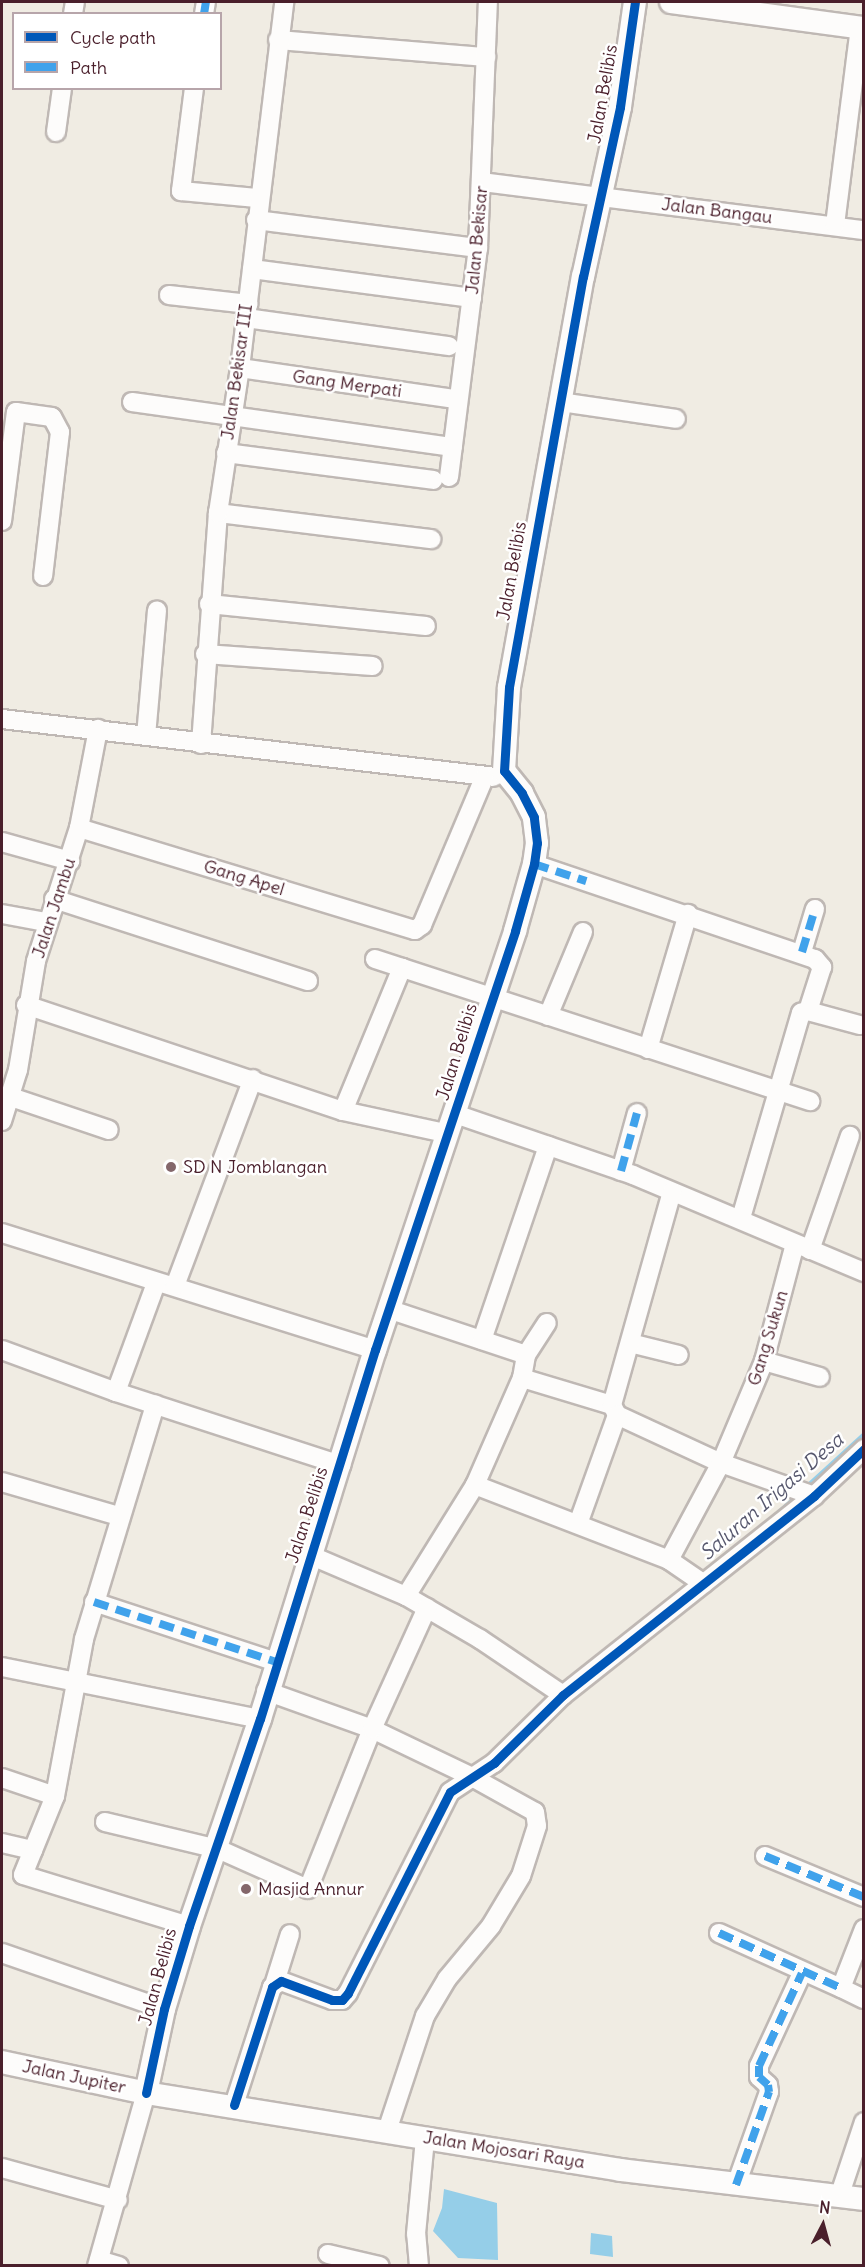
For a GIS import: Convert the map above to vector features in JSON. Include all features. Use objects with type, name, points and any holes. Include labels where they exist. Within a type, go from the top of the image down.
[{"type":"street","name":"Jalan Bekisar III","points":[[201,744],[205,654],[218,513],[230,418],[240,368],[252,269],[257,198],[284,2]]},
{"type":"street","name":"Jalan Bekisar","points":[[226,453],[441,478],[453,447],[477,248],[482,182],[488,2]]},
{"type":"street","name":"Jalan Belibis","points":[[146,2093],[164,2009],[189,1926],[218,1848],[260,1719],[266,1691],[312,1556],[388,1309],[452,1124],[534,864],[537,843],[534,817],[522,793],[494,775],[560,402],[620,107],[635,2]]},
{"type":"street","points":[[671,2],[695,3],[862,27],[835,225]]},
{"type":"street","points":[[278,40],[486,57]]},
{"type":"street","points":[[56,132],[62,90]]},
{"type":"street","points":[[194,90],[181,191],[257,198]]},
{"type":"street","name":"Jalan Bangau","points":[[482,182],[864,230]]},
{"type":"street","points":[[256,220],[477,248]]},
{"type":"street","points":[[252,269],[472,298]]},
{"type":"street","points":[[169,295],[449,346]]},
{"type":"street","name":"Gang Merpati","points":[[240,368],[454,399]]},
{"type":"street","points":[[132,402],[230,418],[453,447]]},
{"type":"street","points":[[560,402],[676,419]]},
{"type":"street","points":[[2,521],[15,412],[52,417],[60,432],[43,576]]},
{"type":"street","points":[[218,513],[431,539]]},
{"type":"street","points":[[209,604],[426,626]]},
{"type":"street","points":[[146,736],[157,610]]},
{"type":"street","points":[[205,654],[373,666]]},
{"type":"street","points":[[2,718],[201,744],[494,775]]},
{"type":"street","name":"Jalan Jambu","points":[[2,1121],[11,1097],[10,1067],[46,922],[70,861],[79,828],[98,729]]},
{"type":"street","name":"Gang Apel","points":[[79,828],[409,931],[422,925],[494,775]]},
{"type":"street","points":[[2,842],[70,861]]},
{"type":"street","points":[[534,864],[802,952],[822,967],[808,1011],[799,1017],[780,1092],[741,1218]]},
{"type":"street","points":[[54,899],[308,981]]},
{"type":"street","points":[[802,952],[815,909]]},
{"type":"street","points":[[2,914],[46,922]]},
{"type":"street","points":[[648,1049],[688,914]]},
{"type":"street","points":[[548,1016],[584,932]]},
{"type":"street","points":[[375,959],[810,1101]]},
{"type":"street","points":[[344,1111],[402,968]]},
{"type":"street","points":[[26,1005],[344,1111],[452,1124],[548,1146],[621,1171],[741,1218],[802,1247],[864,1272]]},
{"type":"street","points":[[808,1011],[860,1025]]},
{"type":"street","points":[[175,1286],[253,1079]]},
{"type":"street","points":[[11,1097],[109,1130]]},
{"type":"street","points":[[621,1171],[637,1113]]},
{"type":"street","name":"Gang Sukun","points":[[669,1560],[721,1463],[765,1361],[802,1247],[850,1136]]},
{"type":"street","points":[[482,1340],[548,1146]]},
{"type":"street","points":[[578,1524],[615,1410],[630,1344],[672,1192]]},
{"type":"street","points":[[2,1233],[375,1350]]},
{"type":"street","points":[[116,1392],[156,1283]]},
{"type":"street","points":[[388,1309],[526,1355]]},
{"type":"street","points":[[406,1596],[476,1485],[522,1378],[526,1355],[547,1323]]},
{"type":"street","points":[[630,1344],[679,1355]]},
{"type":"street","points":[[2,1350],[116,1392],[341,1465]]},
{"type":"street","points":[[765,1361],[820,1377]]},
{"type":"street","points":[[522,1378],[615,1410],[721,1463],[814,1496]]},
{"type":"street","points":[[155,1405],[118,1516],[94,1602],[76,1679],[55,1796],[23,1875],[189,1926]]},
{"type":"street","points":[[275,1982],[342,2000],[450,1792],[470,1776],[494,1763],[563,1695],[814,1496],[864,1449]]},
{"type":"street","points":[[2,1482],[118,1516]]},
{"type":"street","points":[[476,1485],[669,1560],[704,1584]]},
{"type":"street","points":[[312,1556],[406,1596],[563,1695]]},
{"type":"street","points":[[94,1602],[276,1662]]},
{"type":"street","points":[[105,1822],[218,1848],[308,1889],[372,1729],[427,1608]]},
{"type":"street","points":[[2,1667],[76,1679],[260,1719]]},
{"type":"street","points":[[266,1691],[372,1729],[470,1776],[535,1812],[537,1826],[521,1876],[491,1926],[447,1979],[425,2016],[387,2131]]},
{"type":"street","points":[[2,1778],[55,1796]]},
{"type":"street","points":[[2,1843],[33,1850]]},
{"type":"street","points":[[765,1856],[864,1897]]},
{"type":"street","points":[[841,1988],[864,1929]]},
{"type":"street","points":[[719,1933],[802,1973],[864,1999]]},
{"type":"street","points":[[234,2105],[256,2031],[290,1934]]},
{"type":"street","points":[[2,1953],[164,2009]]},
{"type":"street","points":[[736,2185],[769,2092],[768,2085],[759,2077],[759,2066],[802,1973]]},
{"type":"street","name":"Jalan Jupiter","points":[[2,2061],[146,2093]]},
{"type":"street","points":[[119,2265],[98,2263],[118,2200],[146,2093]]},
{"type":"street","name":"Jalan Mojosari Raya","points":[[146,2093],[736,2185],[864,2199]]},
{"type":"street","points":[[839,2197],[864,2122]]},
{"type":"street","points":[[419,2265],[416,2234],[425,2138]]},
{"type":"street","points":[[2,2168],[118,2200]]},
{"type":"street","points":[[328,2254],[380,2265]]},
{"type":"water","points":[[444,2189],[497,2203],[498,2260],[458,2258],[433,2231],[442,2208]]},
{"type":"water","points":[[591,2233],[612,2236],[613,2257],[590,2254]]},
{"type":"waterway","name":"Saluran Irigasi Desa","points":[[806,1487],[864,1434]]},
{"type":"waterway","name":"Saluran Irigasi Desa","points":[[766,1523],[798,1495]]},
{"type":"marked path","points":[[204,12],[206,2]]},
{"type":"marked path","points":[[534,864],[586,881]]},
{"type":"marked path","points":[[802,952],[815,909]]},
{"type":"marked path","points":[[621,1171],[637,1113]]},
{"type":"marked path","points":[[94,1602],[276,1662]]},
{"type":"marked path","points":[[765,1856],[864,1897]]},
{"type":"marked path","points":[[719,1933],[841,1988]]},
{"type":"marked path","points":[[736,2185],[769,2092],[768,2085],[759,2077],[759,2066],[802,1973]]},
{"type":"cycle path","points":[[146,2093],[164,2009],[189,1926],[260,1719],[375,1350],[515,931],[534,864],[537,843],[534,817],[522,793],[504,771],[509,687],[583,277],[620,107],[635,2]]},
{"type":"cycle path","points":[[234,2105],[272,1987],[281,1981],[332,2000],[342,2000],[348,1993],[450,1792],[494,1763],[563,1695],[814,1496],[864,1449]]},
{"type":"place","name":"SD N Jomblangan","points":[[171,1167]]},
{"type":"place","name":"Masjid Annur","points":[[246,1889]]}]
